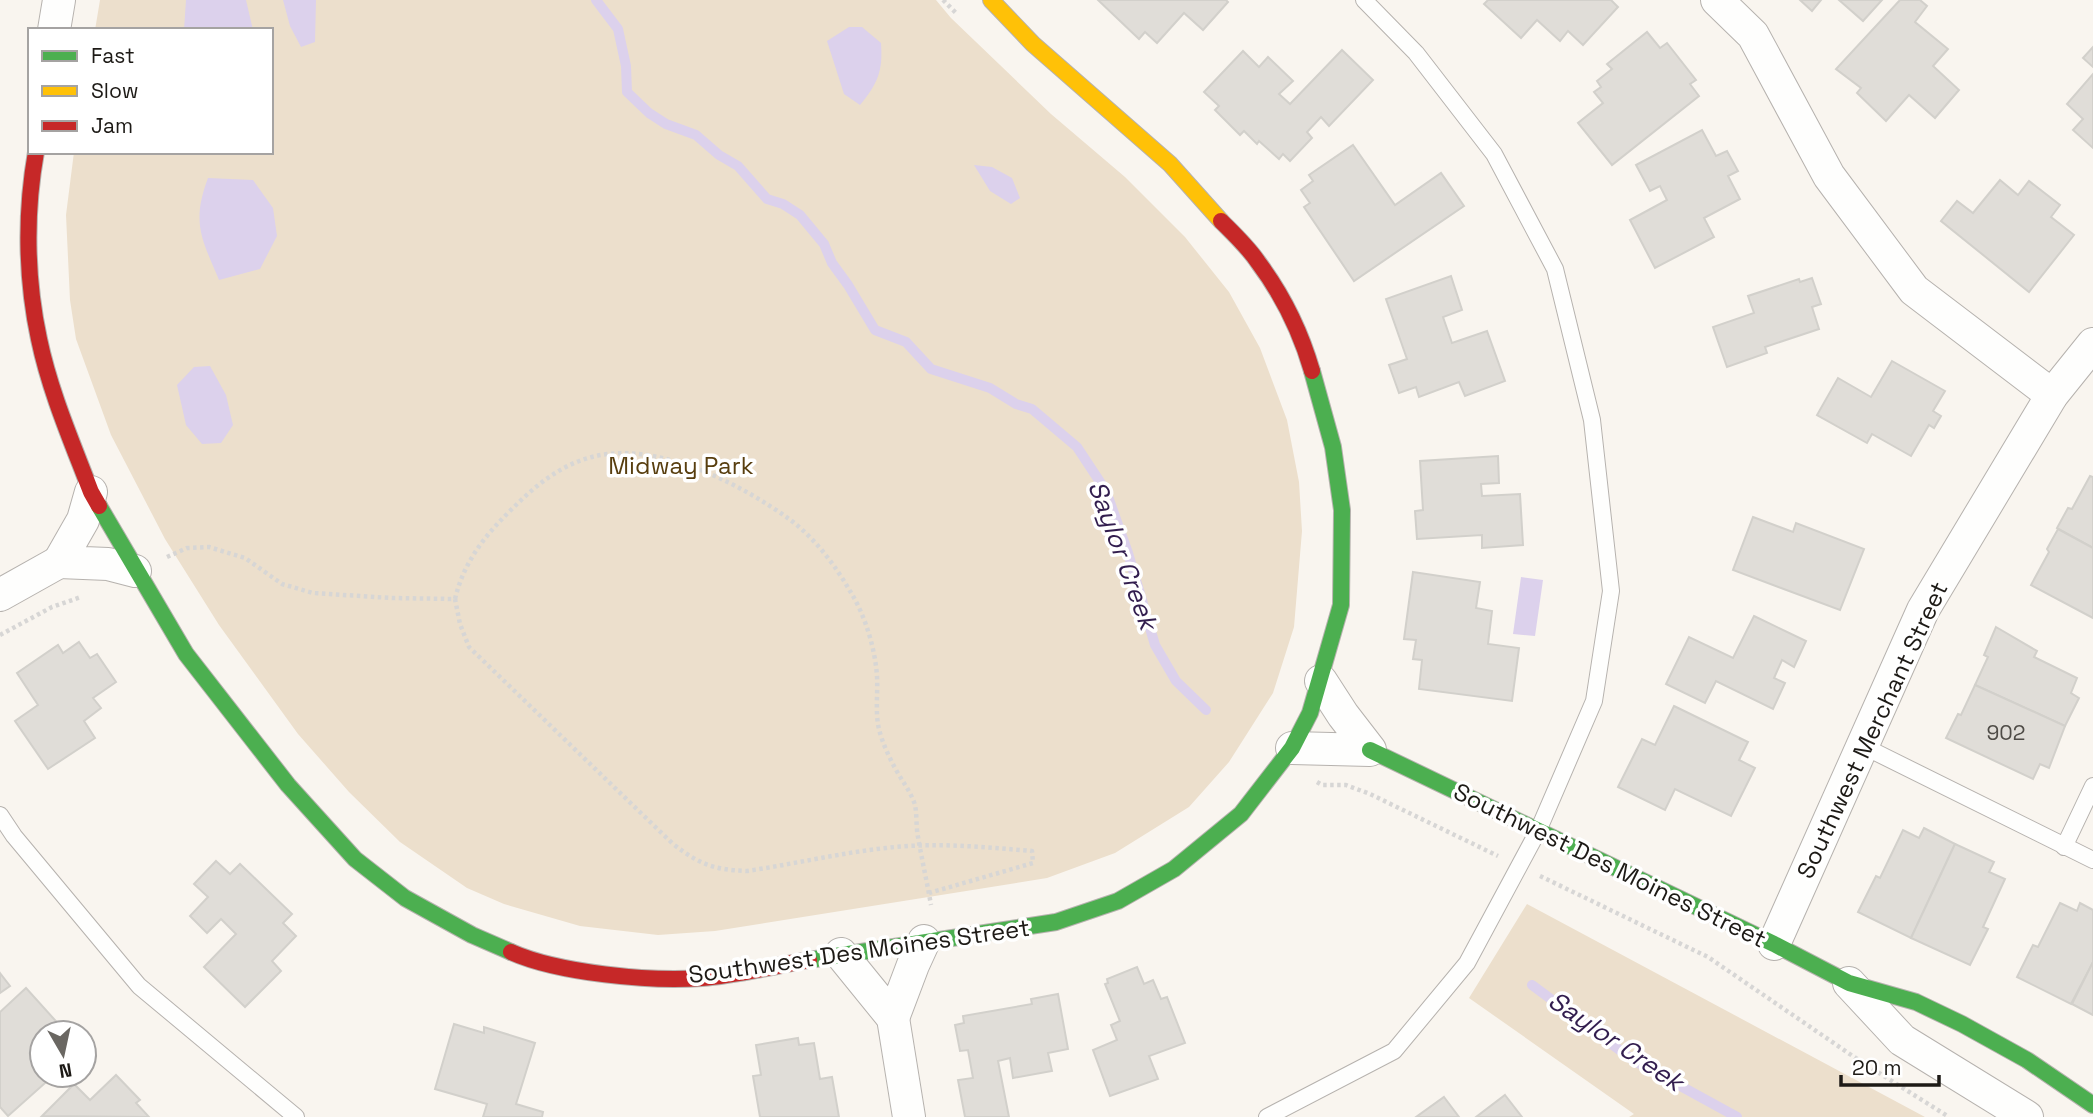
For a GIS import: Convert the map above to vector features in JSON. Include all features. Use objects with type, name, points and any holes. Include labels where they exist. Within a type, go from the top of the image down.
[{"type":"street","points":[[54,28],[59,0]]},
{"type":"street","name":"Southwest Des Moines Street","points":[[36,154],[29,191],[29,238],[39,339],[52,387],[90,492],[186,654],[236,720],[288,785],[355,859],[405,898],[472,935],[524,958],[634,977],[702,978],[1056,922],[1118,901],[1174,869],[1241,814],[1292,748],[1310,713],[1321,681],[1341,605],[1342,510],[1333,447],[1322,401],[1299,336],[1258,261],[1170,164],[1033,44],[991,0]]},
{"type":"street","points":[[1717,0],[1753,35],[1829,176],[1914,290],[2052,394]]},
{"type":"street","name":"Southwest Merchant Street","points":[[1774,944],[1923,610],[2052,394],[2093,344]]},
{"type":"street","points":[[0,595],[59,562],[83,520],[90,492]]},
{"type":"street","points":[[59,562],[108,564],[138,575]]},
{"type":"street","name":"Southwest Des Moines Street","points":[[1321,681],[1370,750]]},
{"type":"street","name":"Southwest Des Moines Street","points":[[1292,748],[1370,750],[1774,944],[1849,983],[1916,1002],[1962,1024],[2026,1060],[2093,1105]]},
{"type":"street","points":[[909,1117],[893,1018],[924,941]]},
{"type":"street","points":[[841,954],[893,1018]]},
{"type":"street","name":"Southwest Des Moines Street","points":[[1849,983],[1902,1040],[2027,1117]]},
{"type":"lane","points":[[1267,1117],[1394,1051],[1467,964],[1538,831],[1594,701],[1611,591],[1592,421],[1555,269],[1494,154],[1416,53],[1364,0]]},
{"type":"lane","points":[[1863,746],[2093,860]]},
{"type":"lane","points":[[2064,847],[2093,786]]},
{"type":"lane","points":[[0,815],[14,836],[139,986],[296,1117]]},
{"type":"path","points":[[943,0],[961,18]]},
{"type":"path","points":[[929,892],[1033,863],[1032,851],[950,845],[919,846],[885,848],[747,870],[722,868],[695,861],[673,844],[470,648],[460,624],[455,599],[464,570],[481,541],[535,486],[553,472],[607,454],[634,453],[679,463],[742,490],[790,519],[839,573],[853,594],[866,624],[876,671],[879,728],[895,768],[915,806],[919,846],[931,905]]},
{"type":"path","points":[[160,547],[173,569]]},
{"type":"path","points":[[138,575],[187,548],[209,547],[245,558],[282,584],[313,593],[455,599]]},
{"type":"path","points":[[0,635],[52,607],[93,593]]},
{"type":"path","points":[[1311,778],[1322,785],[1346,785],[1370,794],[1505,859]]},
{"type":"path","points":[[1533,872],[1708,957],[1860,1061],[1948,1117]]},
{"type":"path","points":[[918,907],[945,903]]},
{"type":"green space","name":"Midway Park","points":[[100,0],[936,0],[951,18],[1051,114],[1125,177],[1185,237],[1229,292],[1260,348],[1287,420],[1299,482],[1302,531],[1294,627],[1273,693],[1229,762],[1189,807],[1115,853],[1047,878],[715,931],[658,935],[580,926],[504,904],[467,888],[400,842],[349,792],[298,734],[219,625],[165,539],[111,435],[76,339],[70,300],[66,215],[74,154],[273,154],[273,28],[95,28]]},
{"type":"green space","points":[[1527,904],[1925,1117],[1629,1117],[1634,1114],[1469,998]]},
{"type":"shaded area","points":[[186,0],[246,0],[253,28],[184,28]]},
{"type":"shaded area","points":[[283,0],[316,0],[315,42],[301,47],[290,26]]},
{"type":"shaded area","points":[[849,27],[862,27],[881,43],[878,76],[860,105],[844,94],[827,41]]},
{"type":"shaded area","points":[[974,165],[992,167],[1012,178],[1020,198],[1011,204],[990,191]]},
{"type":"shaded area","points":[[208,178],[253,180],[273,208],[277,236],[260,269],[219,280],[201,230],[200,207]]},
{"type":"shaded area","points":[[210,366],[226,395],[233,425],[221,443],[202,444],[186,425],[177,385],[194,367]]},
{"type":"shaded area","points":[[1521,577],[1543,580],[1535,636],[1513,634]]},
{"type":"building","points":[[1098,0],[1228,2],[1203,30],[1184,13],[1157,43],[1145,32],[1139,39]]},
{"type":"building","points":[[1488,0],[1611,0],[1618,7],[1583,45],[1568,31],[1560,41],[1537,20],[1521,38],[1484,4]]},
{"type":"building","points":[[1800,0],[1821,0],[1812,11]]},
{"type":"building","points":[[1839,0],[1882,0],[1863,21]]},
{"type":"building","points":[[1900,0],[1920,0],[1927,6],[1915,22],[1948,49],[1933,66],[1959,90],[1935,118],[1909,95],[1886,121],[1857,93],[1861,88],[1836,69]]},
{"type":"building","points":[[1647,32],[1660,48],[1667,43],[1696,80],[1690,84],[1699,96],[1612,165],[1578,123],[1603,103],[1594,92],[1601,87],[1597,81],[1612,69],[1607,64]]},
{"type":"building","points":[[2093,47],[2093,67],[2083,58]]},
{"type":"building","points":[[1342,50],[1373,80],[1329,126],[1321,117],[1307,132],[1312,138],[1290,161],[1283,154],[1279,159],[1244,131],[1240,135],[1215,110],[1219,106],[1204,92],[1243,51],[1259,67],[1268,57],[1293,81],[1279,94],[1290,104]]},
{"type":"building","points":[[2093,74],[2093,148],[2073,130],[2083,119],[2067,104]]},
{"type":"building","points":[[1702,130],[1716,156],[1727,151],[1738,171],[1728,176],[1740,199],[1704,218],[1714,237],[1655,268],[1630,220],[1667,200],[1660,186],[1650,191],[1636,165]]},
{"type":"building","points":[[1353,145],[1395,205],[1441,173],[1464,206],[1354,281],[1304,207],[1310,203],[1301,190],[1313,181],[1309,175]]},
{"type":"building","points":[[2000,180],[2018,195],[2029,181],[2060,205],[2051,217],[2074,235],[2029,292],[1941,221],[1957,201],[1973,213]]},
{"type":"building","points":[[1451,276],[1462,310],[1443,317],[1452,343],[1487,331],[1505,381],[1465,396],[1459,382],[1419,397],[1416,387],[1399,393],[1389,365],[1407,359],[1386,299]]},
{"type":"building","points":[[1812,278],[1821,304],[1812,307],[1819,329],[1765,347],[1767,353],[1727,367],[1713,327],[1754,313],[1748,296],[1799,279],[1800,282]]},
{"type":"building","points":[[1892,361],[1945,391],[1933,411],[1941,416],[1934,428],[1929,425],[1911,456],[1872,434],[1867,443],[1817,415],[1838,378],[1871,397]]},
{"type":"building","points":[[1498,456],[1499,483],[1481,484],[1482,496],[1520,494],[1523,545],[1482,548],[1482,535],[1417,539],[1415,511],[1423,510],[1420,461]]},
{"type":"building","points":[[2090,476],[2093,477],[2093,548],[2057,528],[2068,508],[2072,509]]},
{"type":"building","points":[[1753,517],[1793,532],[1796,523],[1864,549],[1840,610],[1733,570]]},
{"type":"building","points":[[2058,529],[2093,548],[2093,618],[2031,585]]},
{"type":"building","points":[[1413,572],[1480,582],[1476,608],[1492,611],[1488,644],[1519,648],[1512,701],[1419,689],[1422,660],[1413,659],[1416,640],[1404,639]]},
{"type":"building","points":[[1754,616],[1806,641],[1794,667],[1782,660],[1774,678],[1785,683],[1773,709],[1716,681],[1705,703],[1666,684],[1689,637],[1733,658]]},
{"type":"building","points":[[1996,627],[2037,651],[2034,657],[2077,678],[2071,693],[2079,698],[2065,726],[1975,685],[1988,657],[1984,655]]},
{"type":"building","points":[[79,642],[90,658],[97,654],[116,682],[93,698],[101,708],[84,721],[95,738],[48,769],[15,721],[38,705],[17,673],[58,645],[63,653]]},
{"type":"building","points":[[1975,685],[2065,726],[2049,768],[2040,764],[2033,779],[1946,738],[1958,714],[1961,715]]},
{"type":"building","points":[[1674,706],[1748,742],[1739,760],[1755,768],[1731,816],[1675,789],[1665,810],[1618,787],[1642,739],[1655,745]]},
{"type":"building","points":[[1924,828],[1955,844],[1911,938],[1858,912],[1876,876],[1880,878],[1903,830],[1919,838]]},
{"type":"building","points":[[1955,844],[1994,862],[1989,872],[2005,879],[1983,927],[1988,929],[1970,965],[1911,938]]},
{"type":"building","points":[[216,861],[230,874],[240,864],[292,914],[283,923],[296,936],[272,961],[281,971],[245,1007],[204,967],[236,934],[221,919],[207,933],[190,916],[208,897],[194,884]]},
{"type":"building","points":[[2060,903],[2077,911],[2080,903],[2093,910],[2093,962],[2071,1004],[2017,977],[2033,945],[2038,947]]},
{"type":"building","points":[[2093,962],[2093,1015],[2072,1004]]},
{"type":"building","points":[[1137,967],[1144,984],[1153,980],[1161,999],[1167,997],[1185,1043],[1149,1056],[1158,1079],[1110,1096],[1093,1050],[1117,1040],[1111,1025],[1120,1021],[1105,984],[1108,983],[1107,979]]},
{"type":"building","points":[[0,973],[10,986],[0,993]]},
{"type":"building","points":[[26,988],[54,1019],[28,1019],[28,1089],[38,1089],[8,1116],[0,1107],[0,1012]]},
{"type":"building","points":[[1058,994],[1068,1049],[1048,1053],[1052,1071],[1013,1078],[1010,1058],[998,1061],[1009,1117],[965,1117],[958,1080],[973,1078],[968,1050],[960,1051],[955,1025],[964,1023],[963,1016],[1032,1004],[1031,999]]},
{"type":"building","points":[[454,1024],[484,1033],[484,1027],[535,1043],[516,1104],[543,1112],[542,1117],[483,1117],[487,1104],[435,1089]]},
{"type":"building","points":[[798,1038],[799,1045],[814,1043],[820,1079],[832,1077],[839,1117],[760,1117],[753,1076],[761,1075],[756,1045]]},
{"type":"building","points":[[116,1075],[140,1100],[136,1103],[149,1117],[42,1116],[69,1089],[79,1089],[90,1100]]},
{"type":"building","points":[[1505,1095],[1522,1117],[1476,1117]]},
{"type":"building","points":[[1444,1097],[1459,1117],[1416,1117]]},
{"type":"waterway","name":"Saylor Creek","points":[[596,0],[618,29],[626,66],[627,92],[649,113],[666,124],[696,135],[719,155],[738,166],[767,199],[783,204],[800,215],[824,244],[832,263],[875,330],[906,342],[931,369],[990,388],[1016,404],[1032,409],[1077,447],[1106,491],[1128,553],[1155,645],[1176,681],[1206,710]]},
{"type":"waterway","name":"Saylor Creek","points":[[1532,985],[1633,1060],[1737,1117]]},
{"type":"traffic: fast","points":[[809,960],[1056,922],[1118,901],[1174,869],[1241,814],[1292,748],[1310,713],[1341,605],[1342,510],[1333,447],[1312,371]]},
{"type":"traffic: fast","points":[[99,506],[186,654],[288,785],[355,859],[405,898],[472,935],[511,952]]},
{"type":"traffic: fast","points":[[1370,750],[1774,944],[1849,983],[1916,1002],[1962,1024],[2027,1060],[2093,1105]]},
{"type":"traffic: slow","points":[[991,0],[1033,44],[1170,164],[1221,221]]},
{"type":"traffic: jam","points":[[36,154],[28,246],[35,316],[55,398],[91,492],[99,506]]},
{"type":"traffic: jam","points":[[1221,221],[1250,251],[1275,287],[1296,328],[1312,371]]},
{"type":"traffic: jam","points":[[511,952],[579,971],[657,979],[715,977],[809,960]]}]
